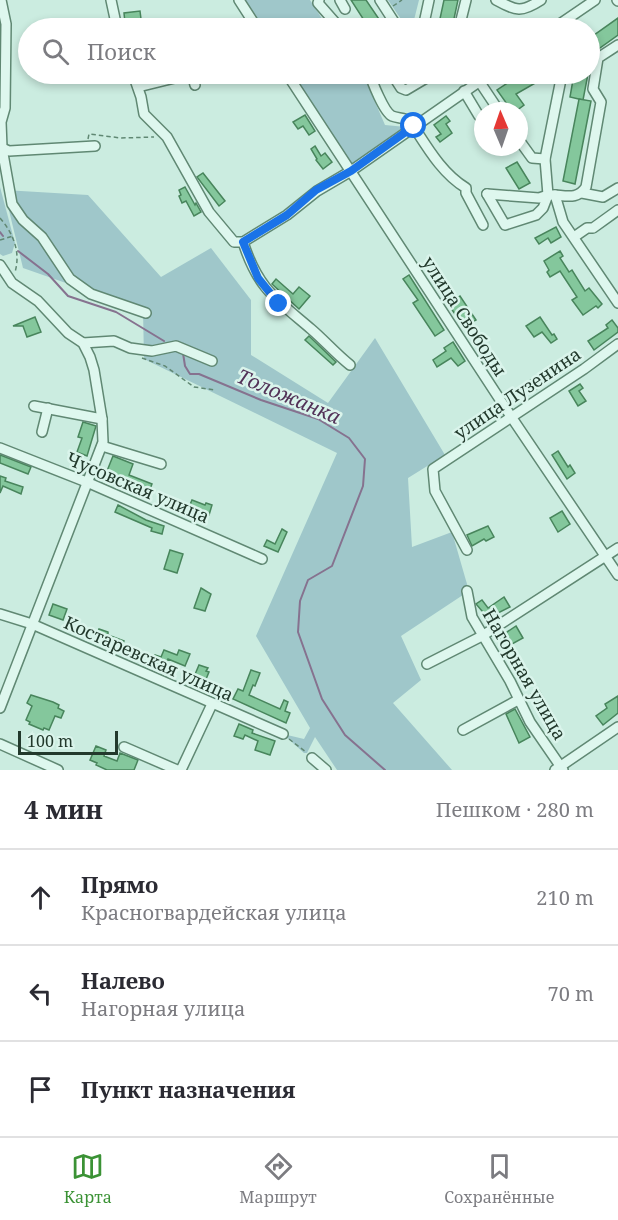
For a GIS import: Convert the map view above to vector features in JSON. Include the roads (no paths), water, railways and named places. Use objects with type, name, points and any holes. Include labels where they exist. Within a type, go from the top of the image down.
[{"type":"street","points":[[1,0],[6,24],[5,108],[1,123],[1,148],[12,204],[23,220],[42,237],[70,279],[91,294],[146,313]]},
{"type":"street","points":[[111,0],[115,18]]},
{"type":"street","points":[[239,0],[251,18]]},
{"type":"street","points":[[380,0],[391,18]]},
{"type":"street","points":[[425,18],[429,0]]},
{"type":"street","points":[[462,18],[466,0]]},
{"type":"street","points":[[496,0],[517,11],[526,9],[541,0]]},
{"type":"street","points":[[569,18],[595,0]]},
{"type":"street","points":[[318,1],[332,18]]},
{"type":"street","points":[[600,57],[618,45]]},
{"type":"street","points":[[137,84],[144,114],[167,137],[209,212],[239,242],[258,278],[279,304],[350,365]]},
{"type":"street","points":[[138,87],[150,84]]},
{"type":"street","name":"улица Свободы","points":[[294,84],[512,418],[618,575]]},
{"type":"street","points":[[373,84],[392,116],[410,121],[430,153],[450,176],[466,188],[466,193],[483,225]]},
{"type":"street","points":[[398,84],[406,90],[416,84]]},
{"type":"street","points":[[239,242],[287,215],[316,190],[351,171],[474,84]]},
{"type":"street","points":[[481,84],[493,102]]},
{"type":"street","points":[[560,84],[545,159],[551,195],[563,222],[618,303]]},
{"type":"street","points":[[582,193],[586,186],[601,102],[592,89],[593,84]]},
{"type":"street","points":[[464,91],[474,108]]},
{"type":"street","points":[[1,148],[9,151],[95,146]]},
{"type":"street","points":[[528,152],[532,158],[545,159]]},
{"type":"street","points":[[603,197],[618,188]]},
{"type":"street","points":[[551,195],[536,214],[505,225],[487,194],[539,198],[551,195],[573,197],[582,193],[603,197],[616,212],[593,228],[586,228],[574,237]]},
{"type":"street","points":[[0,266],[12,283],[38,301],[68,333],[83,343],[90,357],[102,419],[103,444],[0,708]]},
{"type":"street","points":[[83,343],[114,341],[130,348],[152,351],[176,346],[212,361]]},
{"type":"street","name":"улица Лузенина","points":[[467,550],[435,491],[433,469],[512,418],[618,344]]},
{"type":"street","points":[[34,406],[102,419]]},
{"type":"street","points":[[42,432],[48,408]]},
{"type":"street","points":[[103,444],[161,464]]},
{"type":"street","name":"Чусовская улица","points":[[0,448],[89,483],[262,559]]},
{"type":"street","points":[[427,664],[482,636],[618,548]]},
{"type":"street","name":"Нагорная улица","points":[[467,591],[471,617],[559,769]]},
{"type":"street","name":"Костаревская улица","points":[[0,614],[32,624],[284,734]]},
{"type":"street","points":[[463,730],[518,700]]},
{"type":"street","points":[[182,770],[212,704]]},
{"type":"street","points":[[559,769],[618,727]]},
{"type":"street","points":[[0,744],[58,770]]},
{"type":"street","points":[[124,747],[177,770]]},
{"type":"street","points":[[312,758],[326,770]]},
{"type":"waterway","name":"Толожанка","points":[[0,232],[3,236]]},
{"type":"waterway","name":"Толожанка","points":[[18,251],[48,274],[68,296],[116,312],[164,341]]},
{"type":"waterway","name":"Толожанка","points":[[181,353],[183,353],[185,366],[190,374],[199,374],[261,400],[318,419],[349,438],[365,459],[363,486],[332,566],[308,580],[300,601],[298,632],[322,699],[345,735],[385,770]]}]
